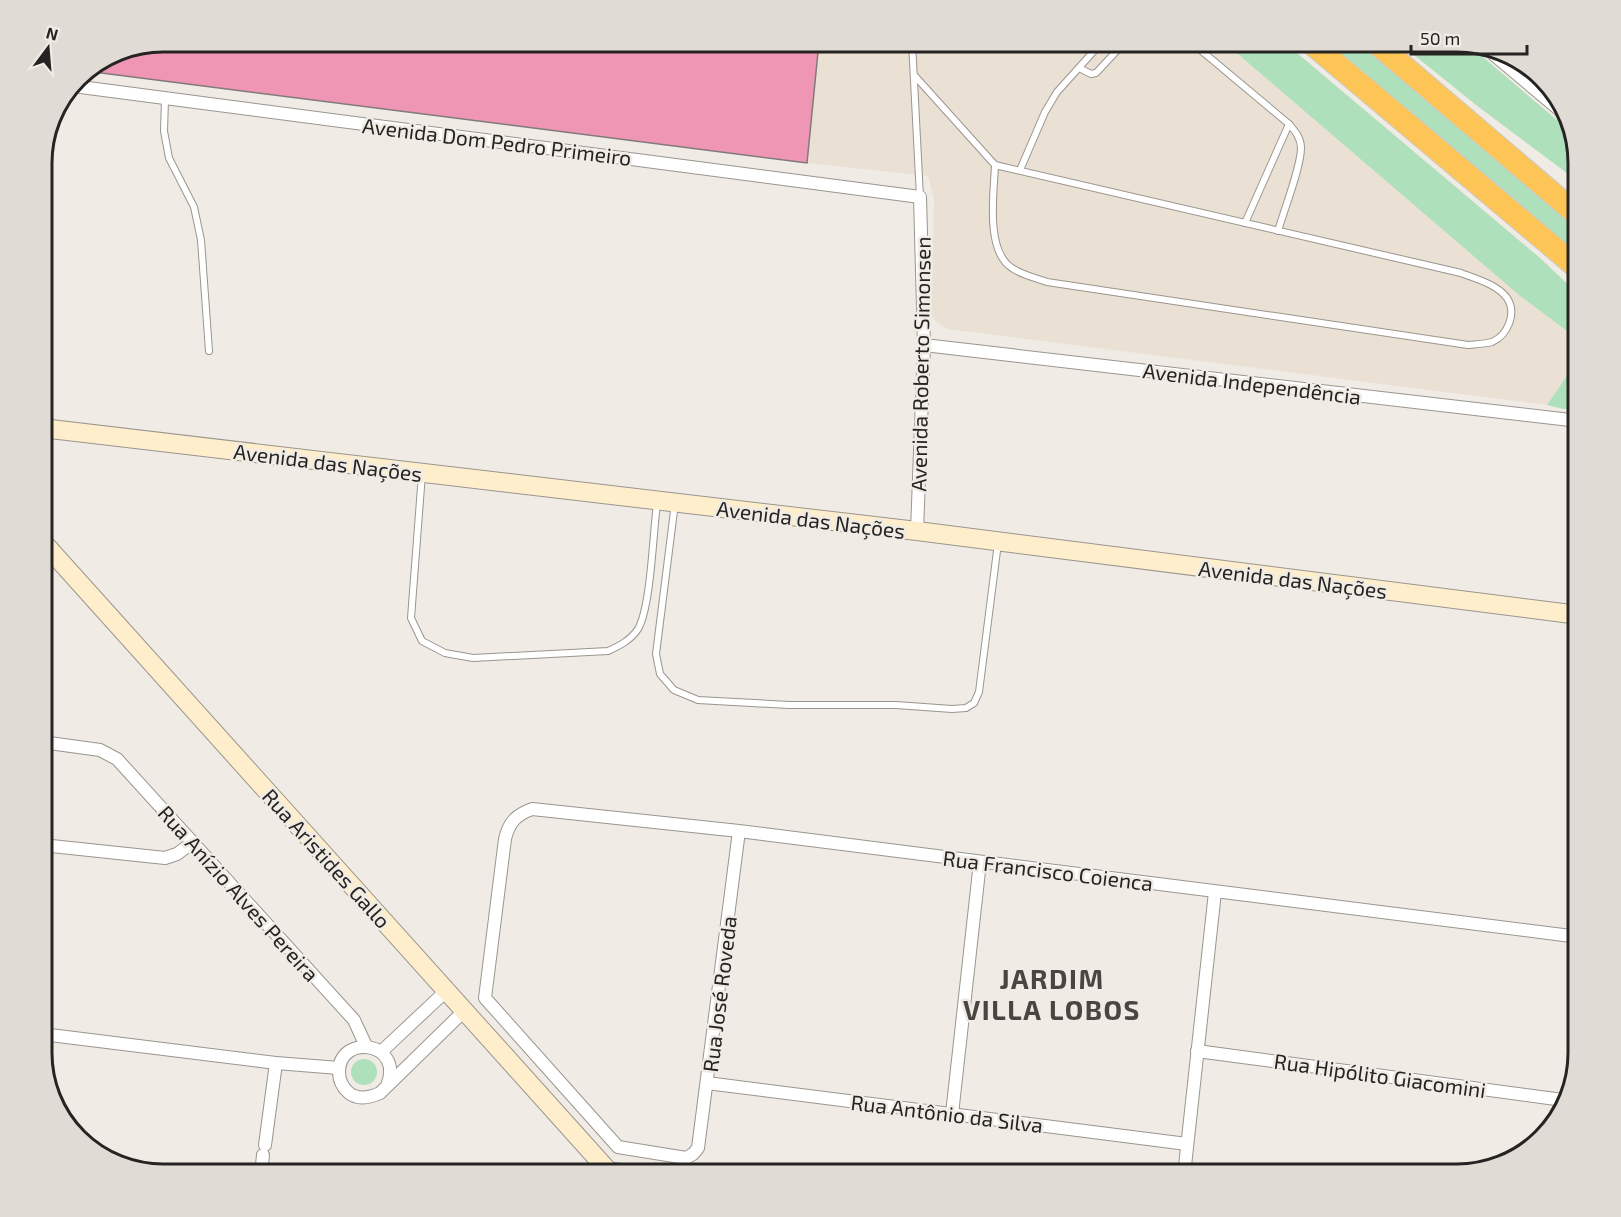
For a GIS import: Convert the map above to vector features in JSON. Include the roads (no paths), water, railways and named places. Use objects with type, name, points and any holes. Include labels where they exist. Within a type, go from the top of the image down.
[{"type":"highway","points":[[1322,52],[1568,260]]},
{"type":"highway","points":[[1387,52],[1568,207]]},
{"type":"highway","points":[[1467,121],[1568,190]]},
{"type":"highway","points":[[1548,244],[1568,269]]},
{"type":"street","points":[[1504,63],[1550,102]]},
{"type":"street","name":"Avenida Dom Pedro Primeiro","points":[[83,87],[921,197]]},
{"type":"street","name":"Avenida Roberto Simonsen","points":[[917,531],[924,345],[921,197]]},
{"type":"street","name":"Avenida Independência","points":[[924,345],[1568,420]]},
{"type":"street","name":"Avenida das Nações","points":[[53,429],[917,531],[1568,614]]},
{"type":"street","name":"Rua Aristides Gallo","points":[[53,553],[601,1164]]},
{"type":"street","name":"Rua Anízio Alves Pereira","points":[[53,743],[94,748],[112,755],[354,1020],[361,1034],[361,1047]]},
{"type":"street","name":"Rua Francisco Coienca","points":[[693,1154],[686,1158],[618,1147],[485,998],[505,839],[509,825],[519,814],[532,809],[540,809],[739,831],[1568,936]]},
{"type":"street","name":"Rua José Roveda","points":[[693,1154],[698,1148],[700,1139],[739,831]]},
{"type":"street","points":[[53,846],[165,858],[177,854],[193,842]]},
{"type":"street","points":[[952,1114],[980,862]]},
{"type":"street","points":[[1185,1164],[1215,892]]},
{"type":"street","points":[[381,1052],[446,991]]},
{"type":"street","points":[[387,1086],[390,1068],[381,1052],[361,1047],[348,1052],[342,1059],[339,1073],[343,1087],[360,1098],[370,1098],[380,1094],[464,1011]]},
{"type":"street","points":[[53,1035],[324,1067],[339,1073]]},
{"type":"street","name":"Rua Hipólito Giacomini","points":[[1197,1051],[1558,1099]]},
{"type":"street","points":[[262,1164],[276,1063]]},
{"type":"street","name":"Rua Antônio da Silva","points":[[707,1083],[1187,1144]]},
{"type":"lane","points":[[913,52],[921,197]]},
{"type":"lane","points":[[1020,170],[1045,112],[1057,92],[1093,52]]},
{"type":"lane","points":[[1079,68],[1091,74],[1096,73],[1116,52]]},
{"type":"lane","points":[[1203,52],[1299,135],[1301,148],[1278,231]]},
{"type":"lane","points":[[914,75],[995,165],[1461,273],[1489,283],[1507,298],[1511,316],[1505,333],[1492,342],[1468,345],[1047,282],[1010,268],[997,247],[992,218],[995,165]]},
{"type":"lane","points":[[165,98],[164,131],[169,158],[194,207],[201,240],[209,351]]},
{"type":"lane","points":[[1245,223],[1289,124]]},
{"type":"lane","points":[[423,473],[411,618],[422,640],[445,653],[473,658],[608,651],[625,643],[638,629],[645,607],[666,502]]},
{"type":"lane","points":[[666,502],[656,654],[660,674],[675,690],[698,700],[789,705],[896,705],[966,708],[974,703],[979,692],[999,541]]},
{"type":"district","name":"JARDIM VILLA LOBOS","points":[[1052,994]]}]
